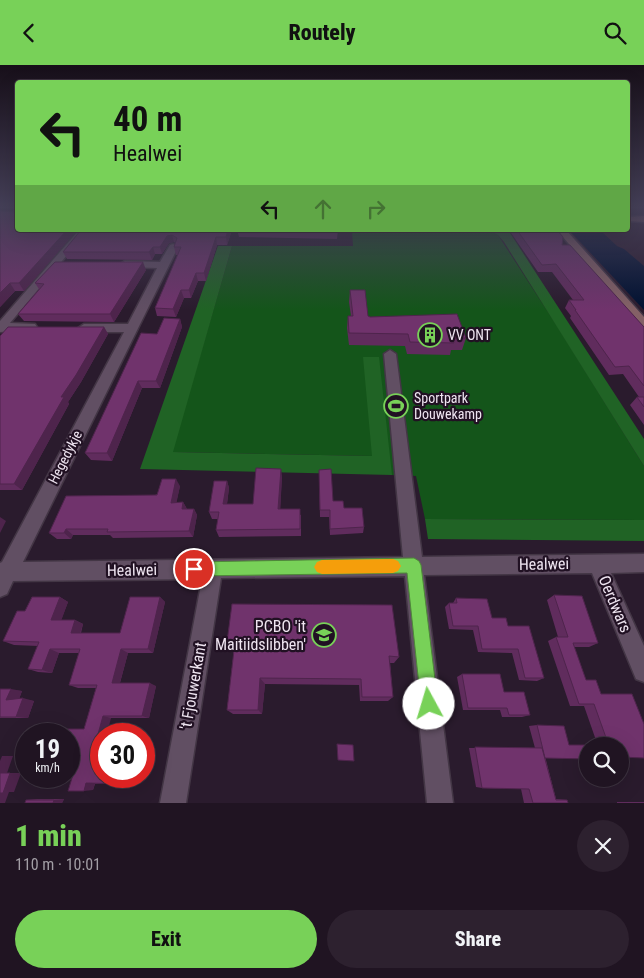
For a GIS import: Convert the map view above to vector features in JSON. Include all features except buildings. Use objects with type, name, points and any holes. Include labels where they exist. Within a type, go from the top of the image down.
[{"type":"street","points":[[0,327],[61,264],[76,241]]},
{"type":"street","points":[[571,241],[644,324]]},
{"type":"street","name":"Hegedykje","points":[[2,577],[173,247]]},
{"type":"street","points":[[114,264],[163,265]]},
{"type":"street","points":[[0,327],[41,327]]},
{"type":"street","points":[[71,327],[131,328]]},
{"type":"street","points":[[390,354],[440,803]]},
{"type":"street","name":"Healwei","points":[[2,577],[213,568],[644,563]]},
{"type":"street","name":"Oerdwars","points":[[598,564],[644,671]]},
{"type":"street","name":"'t Fjouwerkant","points":[[173,803],[213,568]]},
{"type":"green space","name":"Sportpark Douwekamp","points":[[353,241],[502,241],[644,466],[644,520],[425,519],[416,476],[392,475],[372,456],[172,452],[232,246],[353,246]]},
{"type":"green space","points":[[515,241],[644,439],[644,466],[504,242]]},
{"type":"green space","points":[[218,246],[232,246],[173,452],[372,456],[363,357],[379,357],[392,475],[140,469]]},
{"type":"green space","points":[[425,519],[644,520],[644,541],[428,539]]},
{"type":"water","points":[[580,241],[612,241],[644,266],[644,310]]},
{"type":"slow traffic","points":[[322,567],[393,566]]},
{"type":"place","name":"VV ONT","points":[[430,335]]},
{"type":"place","name":"Sportpark Douwekamp","points":[[396,406]]},
{"type":"place","name":"PCBO 'it Maitiidslibben'","points":[[324,635]]},
{"type":"route","points":[[194,569],[414,565],[429,704]]}]
